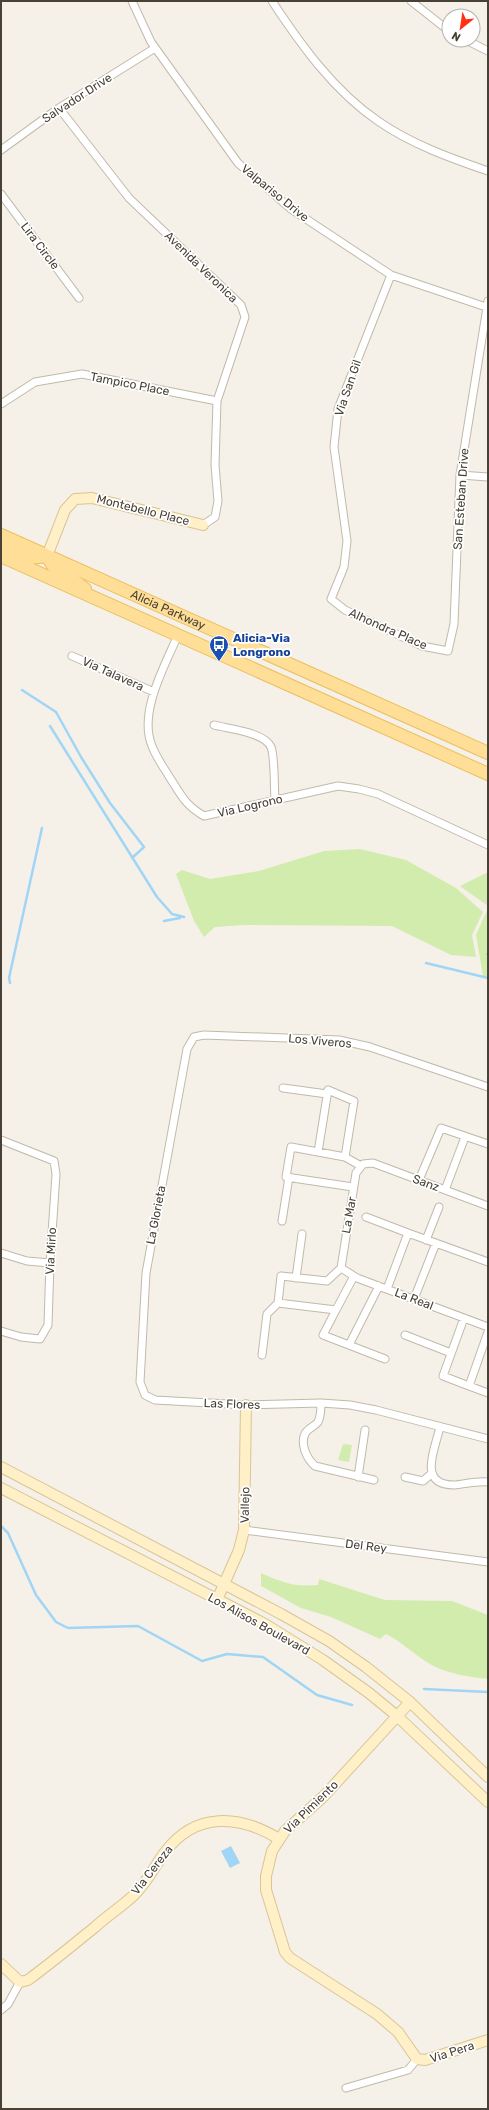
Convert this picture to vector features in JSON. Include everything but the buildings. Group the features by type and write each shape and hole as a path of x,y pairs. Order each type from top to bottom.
{"main road":[{"name":"Alicia Parkway","path":"1,535 488,753"},
{"path":"1,547 30,558 47,556 55,569 71,578 95,598"},
{"name":"Alicia Parkway","path":"1,556 488,774"}],"street":[{"name":"Valpariso Drive","path":"132,1 155,48 238,163 291,209 391,275 487,304"},
{"path":"272,1 322,69 347,95 378,121 416,142 461,162 488,171"},
{"path":"411,1 441,25"},
{"name":"Salvador Drive","path":"1,150 58,108 155,48"},
{"name":"Avenida Veronica","path":"58,108 129,198 241,305 245,317 217,401 215,465 218,501 215,517 203,525"},
{"name":"Lira Circle","path":"1,194 80,298"},
{"name":"Via San Gil","path":"331,599 344,566 346,541 334,447 338,410 391,275"},
{"name":"San Esteban Drive","path":"448,651 454,624 460,475 487,304"},
{"name":"Tampico Place","path":"1,404 35,382 82,374 217,401"},
{"path":"460,475 488,477"},
{"name":"Montebello Place","path":"47,556 65,510 75,499 92,498 203,525"},
{"name":"Alhondra Place","path":"331,599 345,610 422,646 448,651"},
{"name":"Via Logrono","path":"178,635 154,692 149,712 149,728 151,745 190,808 204,816 338,786 378,794 488,845"},
{"name":"Via Talavera","path":"72,656 154,692"},
{"path":"214,725 254,734 266,741 271,748 275,800"},
{"name":"Los Viveros","path":"194,1037 204,1034 339,1040 370,1047 488,1087"},
{"name":"La Glorieta","path":"145,1395 140,1382 146,1274 187,1049 194,1037"},
{"path":"283,1088 328,1094"},
{"path":"318,1152 328,1090 354,1101 345,1157"},
{"path":"419,1180 441,1128 488,1144"},
{"path":"445,1190 465,1136"},
{"name":"Via Mirlo","path":"1,1140 54,1161 56,1174 50,1263 48,1325 40,1339 21,1337 1,1331"},
{"path":"354,1187 286,1177 291,1147 345,1157 362,1165"},
{"name":"Sanz","path":"362,1165 373,1163 488,1206"},
{"name":"La Mar","path":"341,1268 356,1173 362,1165"},
{"path":"282,1221 289,1177"},
{"path":"426,1240 439,1207"},
{"path":"366,1217 488,1262"},
{"path":"387,1289 408,1233"},
{"path":"296,1278 302,1234"},
{"path":"414,1299 436,1243"},
{"path":"1,1253 27,1261 50,1263"},
{"path":"262,1354 267,1314 278,1302 281,1276 327,1281 341,1268"},
{"name":"La Real","path":"341,1268 354,1276 488,1327"},
{"path":"354,1276 323,1335 385,1359"},
{"path":"349,1345 379,1286"},
{"path":"278,1302 336,1310"},
{"path":"464,1318 443,1376 488,1393"},
{"path":"469,1386 488,1332"},
{"path":"405,1335 451,1352"},
{"name":"Las Flores","path":"145,1395 156,1400 246,1405 321,1403 350,1405 376,1410 488,1439"},
{"path":"321,1403 320,1416 317,1423 305,1434 304,1439 308,1460 315,1466 374,1480"},
{"name":"Vallejo","path":"217,1600 239,1550 244,1530 246,1405"},
{"path":"405,1477 423,1481 430,1474 440,1427"},
{"path":"358,1476 365,1430"},
{"name":"Los Alisos Boulevard","path":"1,1467 329,1641 366,1667 410,1702 488,1777"},
{"path":"430,1474 433,1478 445,1484 488,1482"},
{"name":"Los Alisos Boulevard","path":"1,1488 265,1624 323,1660 397,1716 488,1802"},
{"name":"Del Rey","path":"244,1530 488,1562"},
{"name":"Via Pimiento","path":"410,1702 324,1796 285,1831 279,1839 268,1863 266,1890 285,1952 297,1963 377,2014 398,2032 417,2059"},
{"name":"Via Cereza","path":"20,1982 28,1980 38,1973 132,1897 150,1876 174,1842 191,1829 212,1821 237,1821 259,1828 279,1839"},
{"path":"1,1964 20,1982 8,2004 1,2010"},
{"name":"Via Pera","path":"417,2059 425,2060 488,2040"},
{"path":"346,2088 408,2070 417,2059"}],"green space":[{"path":"360,849 406,860 456,888 483,912 472,935 476,957 451,955 392,926 244,925 215,927 204,937 194,921 176,874 182,870 210,879 259,871 324,851"},
{"path":"488,872 488,906 460,886"},
{"path":"488,908 488,977 483,976 476,935"},
{"path":"343,1444 352,1445 349,1462 338,1460"},
{"path":"261,1573 295,1585 318,1585 319,1579 385,1600 452,1601 488,1615 488,1679 451,1673 430,1664 386,1634 380,1639 331,1617 301,1608 261,1586"}],"water":[{"path":"231,1846 240,1863 230,1868 221,1851"}],"waterway":[{"path":"22,690 56,712 81,757 110,803 144,847 132,858"},
{"path":"50,726 157,897 172,914 184,917"},
{"path":"10,983 9,978 42,828"},
{"path":"164,921 180,918"},
{"path":"426,963 488,978"},
{"path":"1,1526 8,1533 36,1595 56,1622 68,1628 138,1626 202,1661 227,1654 263,1657 317,1695 352,1705"},
{"path":"424,1689 488,1692"}],"place":[{"name":"Alicia-Via Longrono","path":"219,662"}]}
